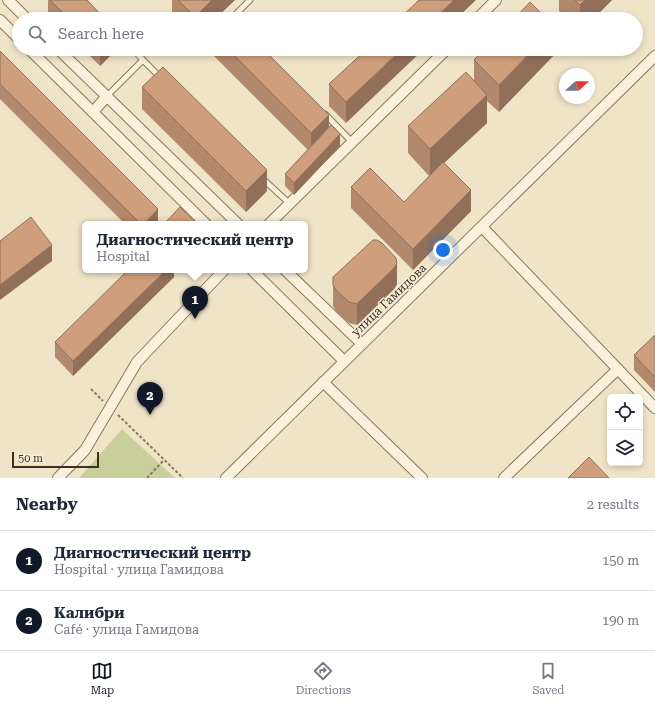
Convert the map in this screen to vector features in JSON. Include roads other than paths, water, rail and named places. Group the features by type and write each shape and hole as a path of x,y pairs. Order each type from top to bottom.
{"street":[{"path":"8,0 20,12"},
{"path":"484,12 496,0"},
{"path":"0,20 12,32"},
{"path":"36,56 203,221"},
{"path":"65,56 235,221"},
{"path":"272,221 440,56"},
{"name":"улица Гамидова","path":"226,478 655,56"},
{"path":"92,112 107,96"},
{"path":"482,227 655,408"},
{"path":"58,478 85,450 137,362 221,273"},
{"path":"255,273 344,361"},
{"path":"288,273 362,344"},
{"path":"504,478 618,370"},
{"path":"323,382 422,478"}],"lane":[{"path":"238,12 250,0"},
{"path":"139,56 165,82"},
{"path":"107,96 143,60"},
{"path":"320,109 352,142"},
{"path":"260,176 290,204"}],"place":[{"name":"Диагностический центр","path":"195,319"},
{"name":"Калибри","path":"150,415"}]}
